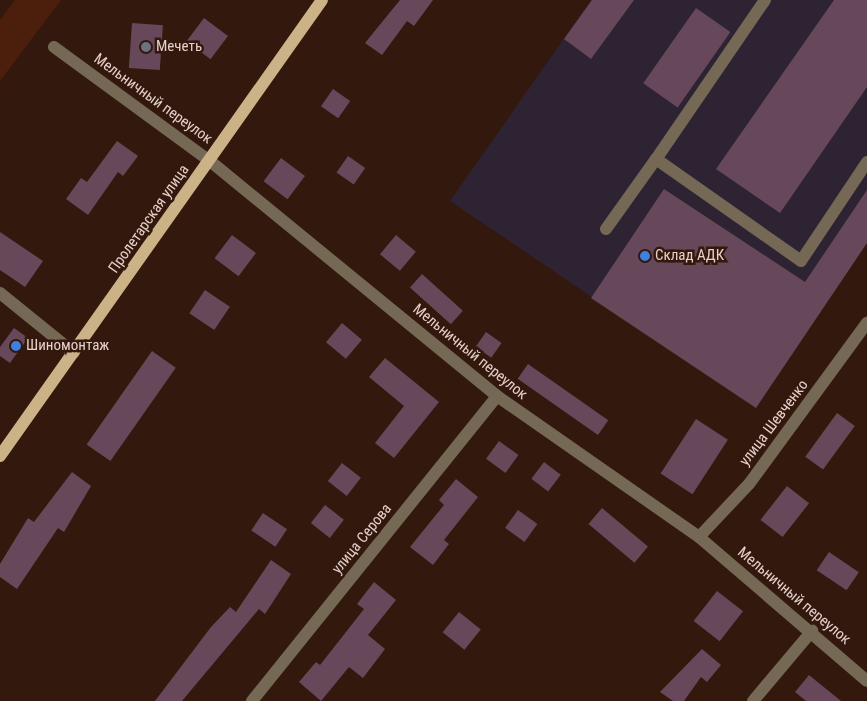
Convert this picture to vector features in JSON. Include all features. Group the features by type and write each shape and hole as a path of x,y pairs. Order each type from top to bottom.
{"main road":[{"name":"Пролетарская улица","path":"0,456 74,354 322,0"}],"street":[{"path":"606,229 765,0"},
{"name":"Мельничный переулок","path":"54,47 210,161 497,396 699,536 867,680"},
{"path":"656,159 801,261 867,162"},
{"path":"0,293 74,354"},
{"name":"улица Шевченко","path":"699,536 749,484 867,323"},
{"name":"улица Серова","path":"252,701 497,396"},
{"path":"753,701 812,631"}],"shaded area":[{"path":"15,0 61,0 0,81 0,20"},
{"path":"591,0 867,0 867,242 756,408 450,201"}],"building":[{"path":"400,0 433,0 414,26 407,21 382,55 365,43"},
{"path":"592,0 634,0 591,59 564,39"},
{"path":"834,0 867,0 867,87 780,213 716,169"},
{"path":"696,8 730,32 678,107 643,83"},
{"path":"204,18 228,36 211,59 187,41"},
{"name":"Мечеть","path":"132,23 163,25 160,70 129,68"},
{"path":"333,89 350,101 338,118 321,106"},
{"path":"117,141 138,156 123,176 118,172 88,215 66,199 81,178 87,182"},
{"path":"348,156 365,168 354,184 337,172"},
{"path":"281,158 305,176 288,199 264,181"},
{"path":"664,189 805,282 867,190 867,243 756,408 591,298"},
{"path":"0,232 43,261 25,287 0,270"},
{"path":"232,235 256,253 239,276 215,258"},
{"path":"396,235 416,252 400,271 380,254"},
{"path":"422,274 463,311 451,324 410,287"},
{"path":"205,290 230,307 214,330 189,313"},
{"path":"342,323 362,340 346,359 326,342"},
{"path":"14,328 28,338 10,363 0,356 0,347"},
{"path":"486,332 502,343 491,358 476,347"},
{"path":"152,351 176,368 110,461 87,444"},
{"path":"385,358 439,402 394,458 375,443 404,406 369,377"},
{"path":"528,364 608,420 598,435 518,379"},
{"path":"837,413 855,426 823,470 805,457"},
{"path":"696,419 728,440 692,494 661,474"},
{"path":"499,441 518,455 505,473 486,459"},
{"path":"544,462 561,475 548,491 531,479"},
{"path":"342,463 361,478 347,496 328,481"},
{"path":"72,472 91,486 64,532 58,528 17,589 0,577 0,564 28,518 34,522"},
{"path":"456,479 478,497 444,540 449,544 433,565 410,547 444,505 439,500"},
{"path":"787,486 809,503 783,537 761,520"},
{"path":"325,505 344,520 330,538 311,523"},
{"path":"602,508 648,547 634,563 589,524"},
{"path":"518,510 537,524 524,542 505,528"},
{"path":"263,513 287,529 275,547 251,530"},
{"path":"829,552 859,572 847,590 817,570"},
{"path":"271,560 291,574 265,614 259,609 182,701 155,701 211,627 230,607 236,612"},
{"path":"374,582 396,600 368,635 385,649 363,678 349,667 321,701 299,682 316,662 320,665 364,609 357,604"},
{"path":"717,591 743,611 720,641 694,621"},
{"path":"459,612 481,630 464,650 443,632"},
{"path":"702,649 721,665 707,682 701,677 684,701 673,701 660,692"},
{"path":"809,675 841,701 806,701 795,692"}],"place":[{"name":"Мечеть","path":"146,47"},
{"name":"Склад АДК","path":"645,256"},
{"name":"Шиномонтаж","path":"16,346"}]}
